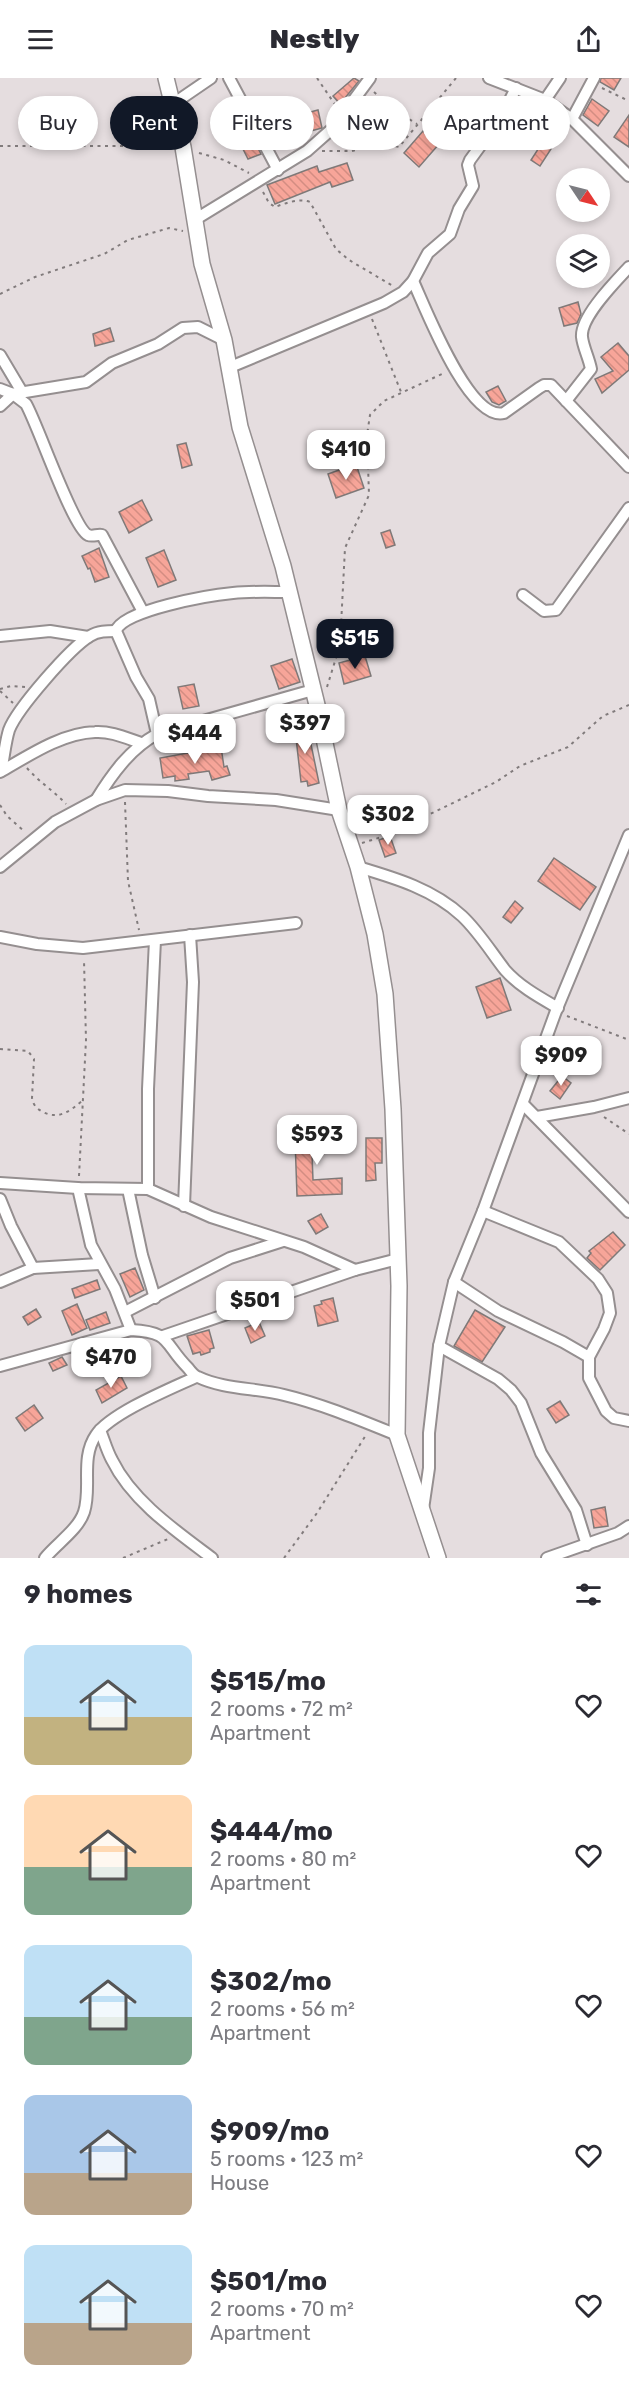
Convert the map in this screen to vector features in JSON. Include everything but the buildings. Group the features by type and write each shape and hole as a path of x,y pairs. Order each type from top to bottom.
{"street":[{"path":"166,78 170,96"},
{"path":"184,96 211,78"},
{"path":"229,78 278,170"},
{"path":"489,78 535,96"},
{"path":"548,96 560,78"},
{"path":"593,80 572,119 629,176"},
{"path":"357,96 368,81"},
{"path":"228,368 384,303 403,292 430,251 452,230 459,209 473,186 468,167 470,160 502,116 516,88"},
{"path":"196,219 307,151 326,133"},
{"path":"184,150 202,264 224,340 240,427 320,690 339,810 358,867 375,934 386,994 398,1259 397,1434 438,1558"},
{"path":"566,400 591,369 582,338 583,327 598,301 629,267"},
{"path":"412,281 454,369 484,407 492,413 504,413 544,385 551,385 629,467"},
{"path":"0,389 18,393 86,382 112,363 158,344 183,328 198,327 224,340"},
{"path":"0,355 18,393 29,409 63,493 84,531 91,536 102,536 143,612"},
{"path":"0,406 18,393"},
{"path":"523,596 544,611 549,612 560,608 629,508"},
{"path":"156,734 149,699 136,677 116,631 117,626 126,619 143,612 174,603 234,592 289,592"},
{"path":"0,636 50,631 88,637"},
{"path":"1,771 9,730 54,668 88,637 104,631 116,631"},
{"path":"96,800 107,782 141,743 156,734 320,690"},
{"path":"1,771 70,737 94,731 112,733 141,743"},
{"path":"0,867 55,822 96,800 124,790 168,791 276,800 339,810"},
{"path":"423,1512 429,1468 429,1433 440,1346 454,1282 483,1211 557,1009 629,836"},
{"path":"358,867 436,896 469,923 483,938 506,972 557,1009"},
{"path":"0,937 37,944 83,948 296,923"},
{"path":"183,1206 194,982 190,935"},
{"path":"148,1189 148,1089 155,940"},
{"path":"537,1117 629,1098"},
{"path":"523,1104 629,1212"},
{"path":"0,1183 78,1188 148,1189 183,1206 232,1225 283,1240 355,1270"},
{"path":"78,1188 85,1226 99,1264 115,1289 125,1312 130,1330"},
{"path":"128,1189 142,1255 155,1298"},
{"path":"0,1199 33,1268"},
{"path":"483,1211 559,1242 598,1279 607,1293 610,1313 589,1357 589,1378 606,1411 614,1418 629,1421"},
{"path":"125,1312 230,1258 283,1240"},
{"path":"0,1366 130,1330 147,1331 164,1336 355,1270 398,1259"},
{"path":"0,1282 33,1268 99,1264"},
{"path":"454,1282 498,1311 589,1357"},
{"path":"164,1336 182,1362 196,1377 286,1395 397,1434"},
{"path":"440,1346 498,1379 521,1403 541,1453 576,1510 587,1545"},
{"path":"45,1558 78,1524 84,1513 88,1453 94,1436 114,1419 196,1377"},
{"path":"100,1430 112,1460 133,1491 179,1534 212,1558"},
{"path":"548,1558 618,1533 629,1526"}],"path":[{"path":"317,78 329,96"},
{"path":"307,151 352,151 381,143 399,147 456,78"},
{"path":"593,80 629,100"},
{"path":"368,81 394,110 418,125"},
{"path":"0,146 110,144"},
{"path":"188,150 224,160 260,181 272,206 305,200 310,202 336,249 348,260 403,292"},
{"path":"0,294 35,277 104,254 128,240 155,231 169,228 181,230 198,240"},
{"path":"367,309 402,393"},
{"path":"320,690 340,645 345,548 369,495 368,421 379,404 454,369"},
{"path":"0,690 42,684"},
{"path":"0,690 21,711"},
{"path":"351,846 385,836 496,782 520,766 568,747 603,717 629,705"},
{"path":"20,760 35,778 57,794 74,813"},
{"path":"124,790 128,881 141,942"},
{"path":"0,805 7,816 33,840"},
{"path":"78,1188 86,1040 83,948"},
{"path":"557,1009 629,1040"},
{"path":"0,1049 32,1053 34,1059 32,1098 39,1111 58,1116 82,1101"},
{"path":"594,1107 606,1119 629,1134"},
{"path":"284,1558 340,1479 372,1425"},
{"path":"123,1558 133,1557 179,1534"}]}
